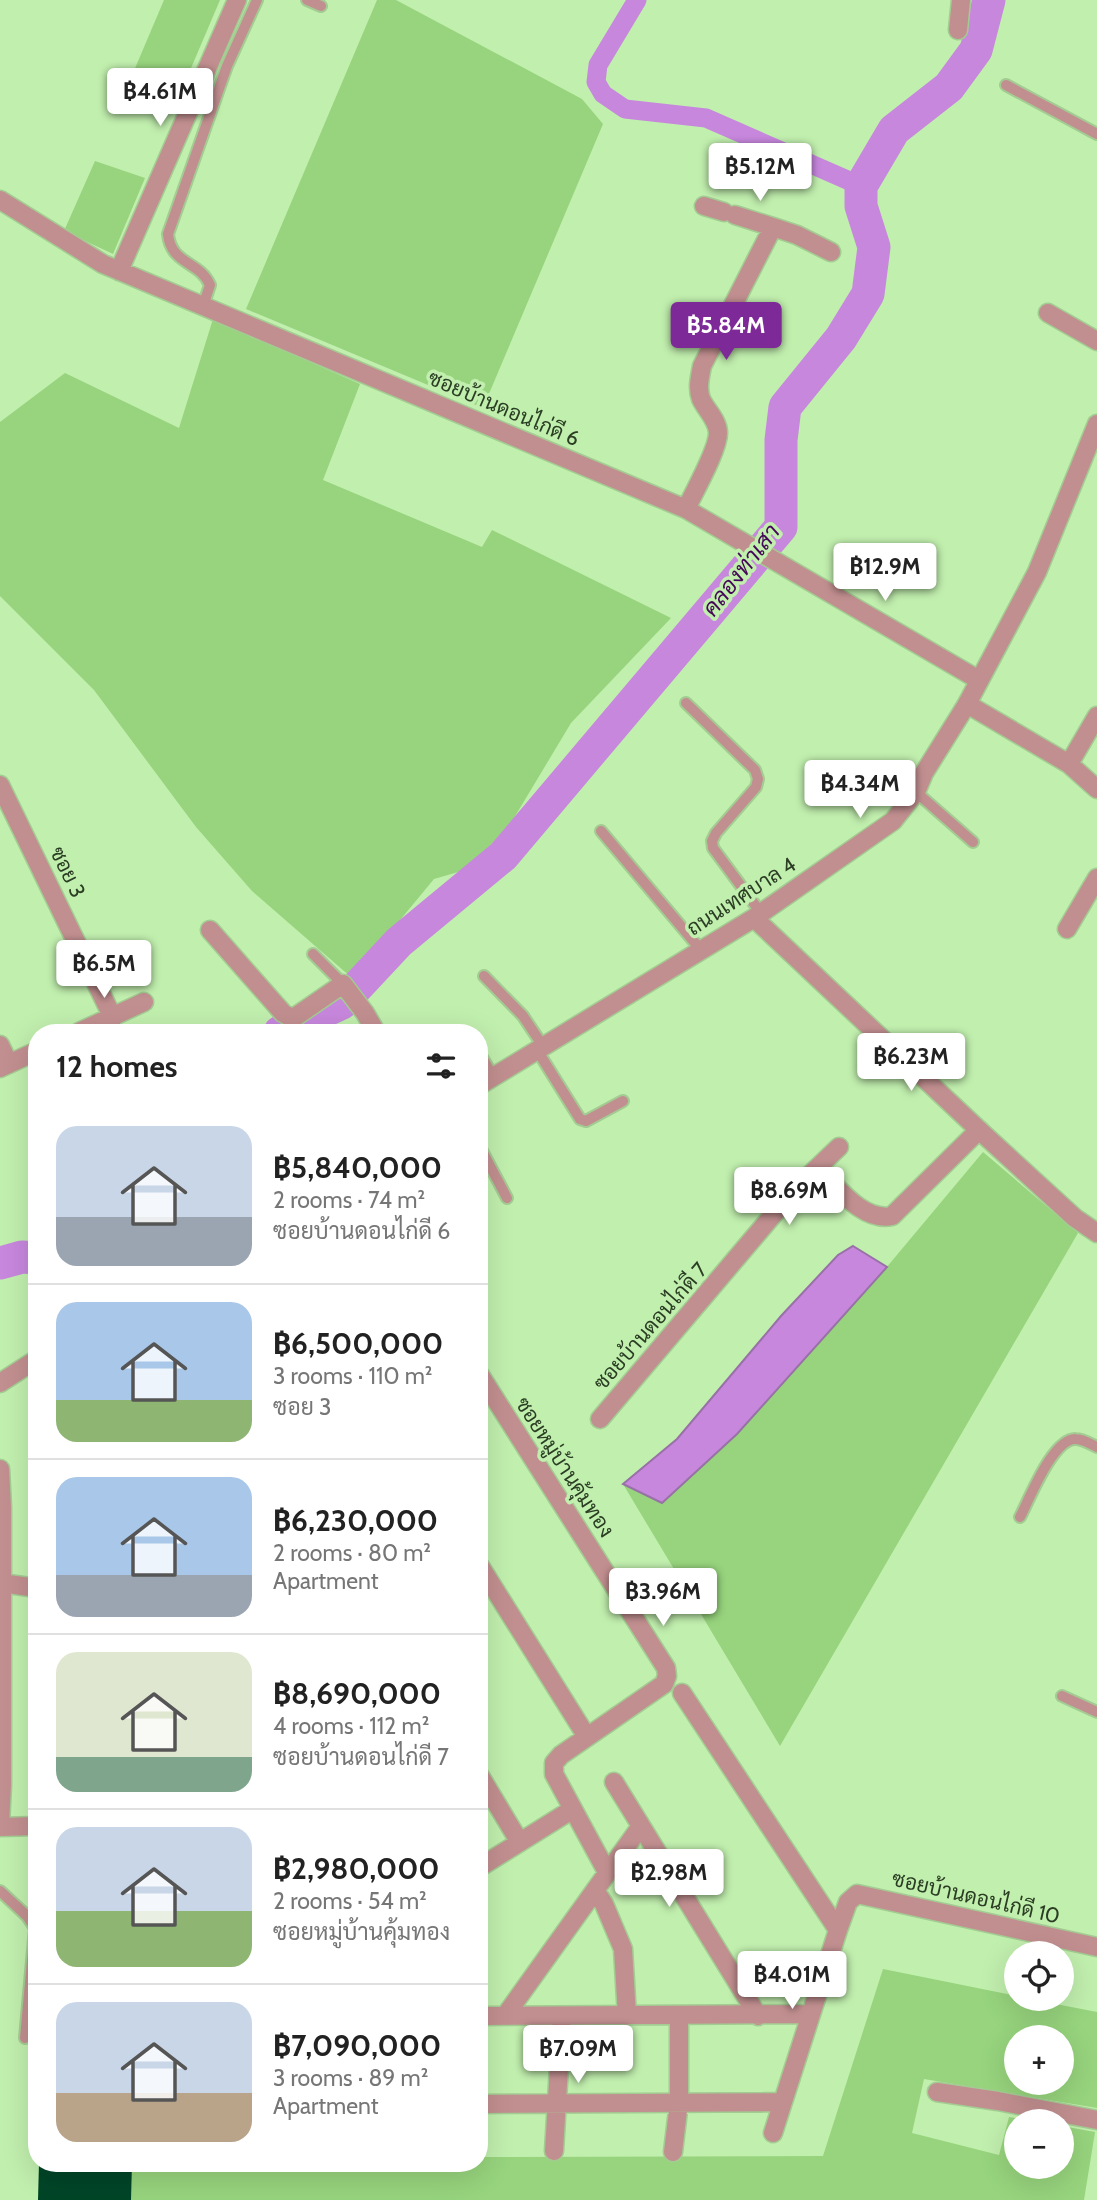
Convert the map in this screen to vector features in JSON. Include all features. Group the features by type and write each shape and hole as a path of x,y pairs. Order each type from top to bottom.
{"street":[{"path":"119,271 237,0"},
{"path":"958,30 961,0"},
{"name":"ซอยบ้านดอนไก่ดี 6","path":"0,201 103,264 686,509 979,680"},
{"path":"704,206 797,235 831,252"},
{"path":"686,509 715,446 718,432 702,400 698,385 702,366 773,227"},
{"path":"1048,313 1097,341"},
{"name":"ถนนเทศบาล 4","path":"488,1079 758,916 893,821 916,792 924,773 967,704 1037,572 1097,424"},
{"path":"967,704 1069,764 1097,789"},
{"path":"1069,764 1097,716"},
{"name":"ซอย 3","path":"0,785 113,1018"},
{"path":"1067,929 1097,878"},
{"path":"758,916 979,1130 1075,1218 1097,1233"},
{"path":"210,930 283,1013 295,1017 345,987 371,1024"},
{"path":"98,1024 144,1002"},
{"path":"0,1045 5,1066 28,1055"},
{"path":"817,1168 861,1210 882,1218 892,1216 979,1130"},
{"name":"ซอยบ้านดอนไก่ดี 7","path":"600,1419 795,1189 839,1147"},
{"path":"0,1383 28,1365"},
{"name":"ซอยหมู่บ้านคุ้มทอง","path":"488,1388 666,1668 664,1684 561,1755 554,1763 554,1774 607,1872"},
{"path":"0,1469 0,1826 28,1826"},
{"path":"488,1579 587,1737"},
{"path":"1,1583 28,1587"},
{"path":"682,1693 838,1930 773,2133"},
{"path":"614,1782 758,2016"},
{"path":"488,1789 519,1841"},
{"path":"488,1862 573,1809"},
{"path":"505,2016 641,1826"},
{"path":"595,1890 604,1904 623,1949 627,2016"},
{"name":"ซอยบ้านดอนไก่ดี 10","path":"838,1930 848,1902 857,1894 1097,1947"},
{"path":"488,2017 811,2014"},
{"path":"554,2151 562,2016"},
{"path":"673,2152 679,2102 679,2016"},
{"path":"937,2092 1097,2120"},
{"path":"488,2104 783,2102"}],"lane":[{"path":"203,306 210,285 206,277 178,257 169,246 168,234 227,66 257,0"},
{"path":"307,0 321,6"},
{"path":"1006,85 1097,134"},
{"path":"686,703 755,770 758,779 756,787 712,841 713,848 758,916"},
{"path":"916,792 973,842"},
{"path":"601,831 701,950"},
{"path":"313,954 345,987"},
{"path":"484,976 523,1016 580,1119 586,1121 623,1101"},
{"path":"488,1162 507,1198"},
{"path":"1020,1517 1054,1452 1063,1442 1076,1438 1097,1447"},
{"path":"1062,1696 1097,1712"},
{"path":"0,1891 28,1918"},
{"path":"25,2038 28,2005"}],"green space":[{"path":"164,0 220,0 180,94 133,73"},
{"path":"377,0 396,0 582,99 603,124 483,408 246,309"},
{"path":"95,161 145,178 113,254 64,231"},
{"path":"213,319 360,384 323,480 482,547 492,530 671,618 571,723 508,828 465,870 434,879 352,978 252,891 196,827 94,690 0,596 0,422 65,373 179,428"},
{"path":"983,1152 1078,1233 780,1746 623,1484 662,1503 737,1434 881,1274"},
{"path":"883,1969 1004,1993 1004,2011 1074,2011 1074,2008 1097,2012 1097,2108 1019,2095 1074,2095 1074,2025 1004,2025 1004,2092 924,2079 912,2133 999,2155 1004,2136 1004,2179 1074,2179 1074,2128 1095,2132 1084,2200 127,2200 128,2172 488,2172 488,2157 823,2156"}],"shaded area":[{"path":"853,1246 887,1267 737,1434 662,1503 623,1484 677,1439 781,1316 838,1255"}],"building":[{"path":"39,2172 132,2172 131,2200 38,2200"}],"waterway":[{"path":"637,0 598,65 596,82 603,94 625,109 706,118 861,186"},
{"name":"คลองท่าเสา","path":"297,1024 342,1003 399,942 503,856 781,527 781,440 785,407 841,338 868,294 874,247 861,206 861,186 894,130 949,87 976,50 989,0"},
{"name":"คลองท่าเสา","path":"0,1263 28,1257"}]}
